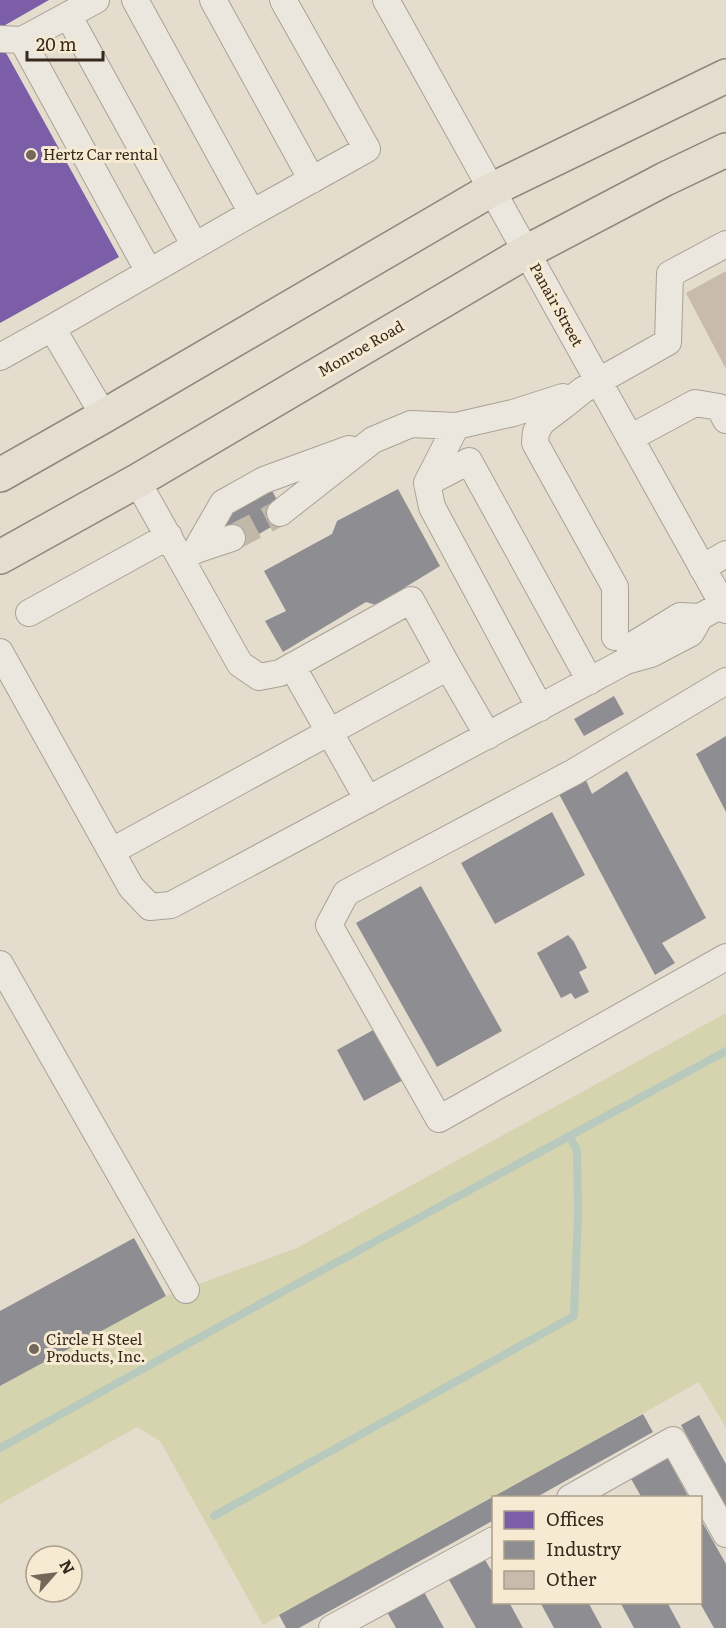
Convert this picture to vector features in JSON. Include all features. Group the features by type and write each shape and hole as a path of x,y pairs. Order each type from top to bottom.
{"main road":[{"path":"0,475 491,190 726,76"},
{"name":"Monroe Road","path":"0,557 137,481 526,252 665,179 723,159"}],"street":[{"path":"96,0 11,40 149,272"},
{"path":"135,0 252,213"},
{"path":"213,0 312,180"},
{"path":"0,357 367,149 283,0"},
{"name":"Panair Street","path":"392,3 526,252 591,386 630,438 724,607"},
{"path":"68,15 195,246"},
{"path":"618,654 615,587 535,443 536,432 542,422 591,386 668,342 670,274 726,244"},
{"path":"52,328 104,416"},
{"path":"189,554 223,503 264,480 411,424 456,426 513,413 591,386"},
{"path":"630,438 694,403 719,407 726,420"},
{"path":"456,426 427,483 432,507 540,708"},
{"path":"280,513 373,440"},
{"path":"427,483 469,461 590,681"},
{"path":"137,481 169,536 189,554 240,664 259,676 280,673 411,600 488,736"},
{"path":"29,613 169,536"},
{"path":"189,554 232,538"},
{"path":"702,568 726,554"},
{"path":"0,651 131,887 150,907 171,904 590,681 618,654 651,654 691,633 700,617 724,607"},
{"path":"292,666 368,800"},
{"path":"112,851 448,667"},
{"path":"726,681 574,772 346,893 329,925 439,1119 726,957"},
{"path":"0,964 186,1290"},
{"path":"572,1496 673,1440 726,1534"},
{"path":"332,1628 492,1541"}],"shaded area":[{"path":"726,1013 726,1428 699,1382 263,1625 160,1441 137,1427 0,1504 0,1386 166,1296 297,1248"}],"building: Offices":[{"path":"0,0 49,0 0,28"},
{"name":"Hertz Car rental","path":"5,51 119,257 0,323 0,53"}],"building: Industry":[{"path":"270,487 287,518 236,547 219,516"},
{"path":"398,489 440,566 376,605 366,602 283,652 265,621 286,611 264,571 332,534 337,521"},
{"path":"614,696 624,714 584,736 574,719"},
{"path":"726,736 726,812 696,754"},
{"path":"627,771 706,918 662,943 675,963 655,975 559,794 585,778 592,794"},
{"path":"552,812 585,875 495,924 461,863"},
{"path":"421,886 502,1031 437,1067 356,923"},
{"path":"568,935 587,968 579,972 589,992 575,999 571,993 561,998 537,953"},
{"path":"375,1029 403,1080 364,1101 337,1050"},
{"name":"Circle H Steel Products, Inc.","path":"134,1238 166,1296 0,1386 0,1311"},
{"path":"643,1414 653,1432 539,1496 495,1496"},
{"path":"699,1415 726,1464 726,1506 681,1425"},
{"path":"667,1457 688,1496 641,1496 630,1477"},
{"path":"492,1497 492,1521 299,1628 286,1628 279,1615"},
{"path":"702,1522 726,1564 726,1628 714,1628 701,1604"},
{"path":"484,1558 492,1572 492,1604 510,1604 523,1628 476,1628 448,1578"},
{"path":"424,1592 444,1628 396,1628 387,1612"},
{"path":"541,1604 589,1604 602,1628 554,1628"},
{"path":"621,1604 668,1604 681,1628 634,1628"}],"building: Other":[{"path":"726,271 726,369 686,293"}],"waterway":[{"path":"0,1448 726,1051"},
{"path":"214,1516 574,1316 578,1214 577,1150 569,1136"}],"tunnel":[{"path":"232,538 280,513"}],"place":[{"name":"Hertz Car rental","path":"31,155"},
{"name":"Circle H Steel Products, Inc.","path":"34,1349"}]}
